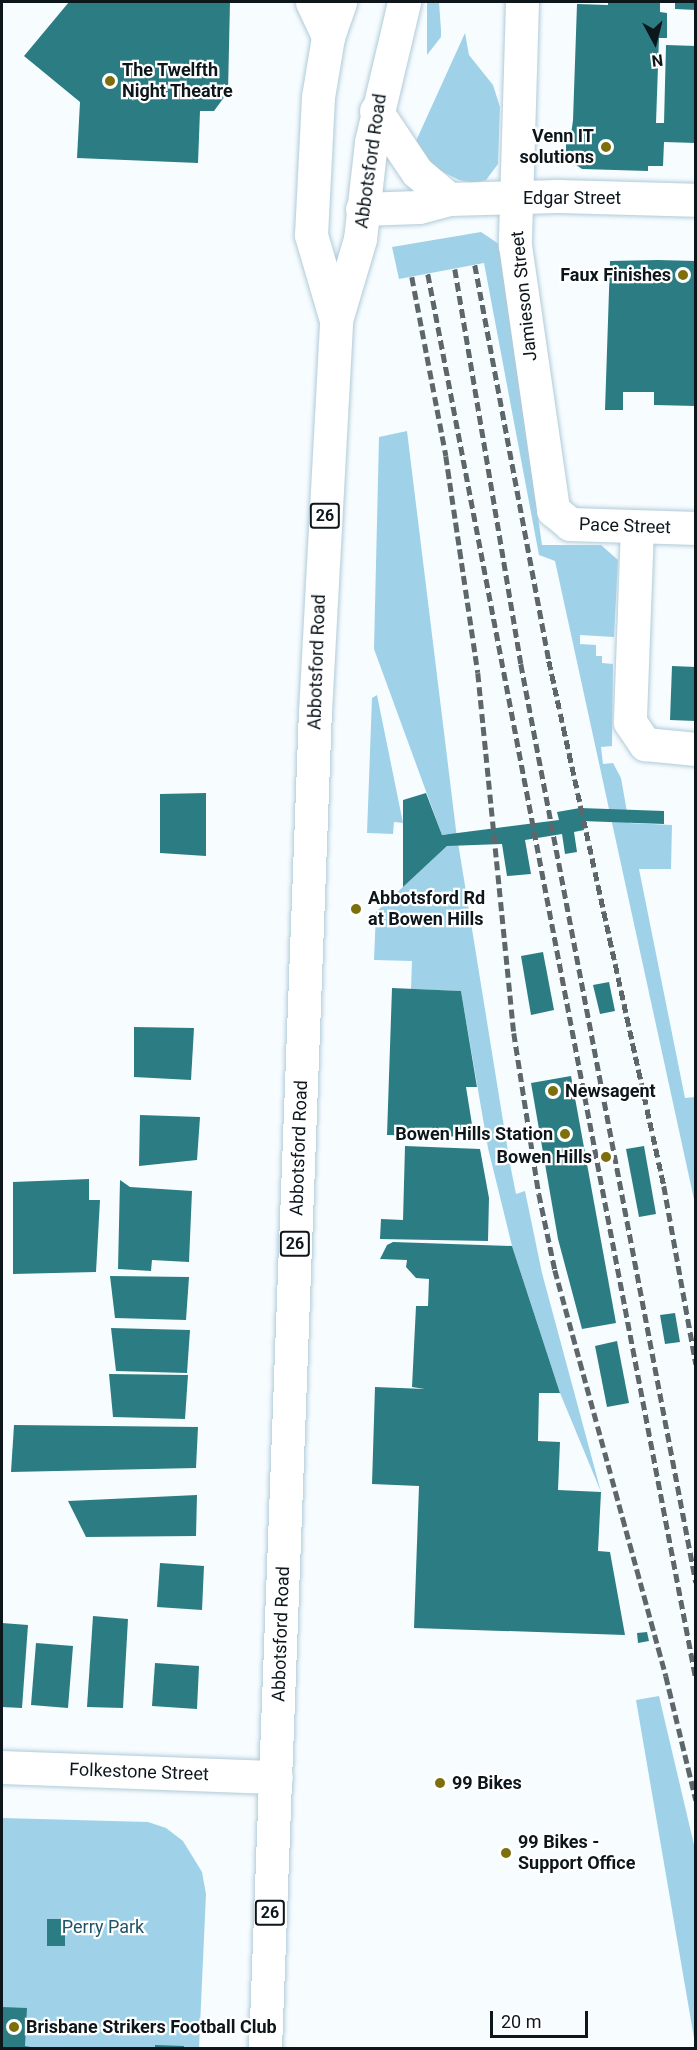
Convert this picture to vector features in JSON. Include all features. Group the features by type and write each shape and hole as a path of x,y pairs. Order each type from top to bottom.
{"main road":[{"path":"312,2 328,38"},
{"name":"Abbotsford Road","path":"336,320 311,235 315,124 328,38 339,2"},
{"name":"Abbotsford Road","path":"265,2049 318,653 336,320 360,239 376,111 404,2"},
{"name":"Jamieson Street","path":"522,2 516,198 517,256 551,503 557,516"},
{"path":"376,111 417,172 449,199"},
{"name":"Edgar Street","path":"362,209 419,207 449,199 696,200"},
{"name":"Pace Street","path":"557,516 570,524 696,528"},
{"path":"637,527 630,722 637,738 653,747 696,749"},
{"name":"Folkestone Street","path":"2,1767 276,1777"}],"green space":[{"path":"427,2 439,2 441,37 427,55"},
{"path":"465,33 469,55 493,85 500,107 498,164 486,180 474,183 459,180 431,166 416,141"},
{"path":"481,232 499,244 542,545 601,545 618,560 614,637 580,635 580,644 596,645 596,656 602,656 602,663 613,664 612,746 601,747 603,764 613,763 621,778 629,823 672,825 671,869 639,869 685,1098 695,1097 695,1204 555,561 539,555 484,263 399,279 392,247"},
{"path":"407,431 456,830 510,1164 516,1194 525,1191 542,1273 601,1492 560,1393 512,1246 488,1148 461,991 411,989 412,961 374,960 376,912 447,846 447,834 442,835 374,649 379,437"},
{"path":"377,695 403,823 394,822 393,834 367,833 372,698"},
{"path":"659,1696 695,1849 695,2044 636,1700"},
{"name":"Perry Park","path":"2,1818 148,1822 166,1828 183,1841 202,1872 206,1894 199,2048 2,2048"}],"building":[{"name":"The Twelfth Night Theatre","path":"69,2 230,2 228,92 214,111 200,111 198,163 77,158 80,102 24,56"},
{"path":"608,2 660,2 660,12 667,13 667,38 659,38 656,123 664,123 666,45 696,46 696,143 664,142 663,166 648,166 648,171 582,169 566,158 566,135 571,135 573,120 577,4 608,5"},
{"path":"675,2 696,2 696,10 675,9"},
{"path":"610,261 696,261 696,406 654,405 654,392 623,392 623,410 605,410"},
{"path":"672,666 696,667 696,721 670,720"},
{"path":"206,793 206,856 160,853 160,794"},
{"path":"426,793 442,835 559,820 557,812 580,808 664,811 664,824 582,821 584,830 574,832 577,852 565,854 562,834 525,840 531,874 507,876 502,844 447,846 403,887 403,800"},
{"path":"543,952 554,1010 531,1015 521,956"},
{"path":"609,982 615,1011 600,1014 593,985"},
{"path":"392,988 461,991 477,1087 466,1087 474,1137 387,1135"},
{"path":"134,1027 194,1028 191,1080 134,1077"},
{"path":"571,1076 616,1323 582,1329 558,1239 531,1083"},
{"path":"140,1115 200,1117 197,1160 139,1166"},
{"path":"405,1146 480,1149 489,1198 488,1241 380,1239 381,1219 403,1220"},
{"path":"644,1146 656,1214 639,1217 626,1149"},
{"path":"89,1179 89,1200 100,1200 96,1272 13,1274 13,1182"},
{"path":"120,1180 130,1187 192,1191 189,1262 152,1260 151,1271 118,1269"},
{"path":"393,1242 512,1246 560,1393 539,1393 538,1441 560,1442 558,1490 601,1492 598,1551 610,1552 625,1635 414,1628 419,1486 372,1484 375,1387 425,1389 412,1387 416,1306 428,1306 429,1279 416,1278 406,1267 407,1260 380,1259 387,1245"},
{"path":"110,1276 189,1277 186,1320 115,1318"},
{"path":"675,1313 680,1342 665,1344 660,1315"},
{"path":"111,1328 190,1330 187,1373 116,1371"},
{"path":"617,1341 629,1403 607,1407 595,1346"},
{"path":"109,1374 188,1375 185,1419 113,1417"},
{"path":"14,1425 198,1427 196,1468 11,1472"},
{"path":"197,1495 196,1536 86,1537 68,1501"},
{"path":"160,1563 204,1566 202,1610 157,1607"},
{"path":"93,1616 128,1619 123,1708 87,1707"},
{"path":"2,1623 28,1625 22,1708 2,1707"},
{"path":"647,1632 649,1641 638,1643 637,1633"},
{"path":"36,1643 73,1646 68,1708 31,1705"},
{"path":"155,1663 199,1666 197,1709 152,1706"},
{"path":"47,1919 65,1919 65,1946 47,1946"},
{"name":"Brisbane Strikers Football Club","path":"2,2007 27,2008 25,2046 36,2048 2,2048"},
{"path":"155,2045 184,2046 184,2048 155,2048"}],"railway":[{"path":"475,265 549,661 664,1186 696,1364"},
{"path":"455,269 521,664 696,1582"},
{"path":"428,274 696,1679"},
{"path":"412,277 446,456 478,673 514,1033 539,1194 555,1270 666,1676 696,1800"}],"place":[{"name":"The Twelfth Night Theatre","path":"110,81"},
{"name":"Venn IT solutions","path":"606,147"},
{"name":"Faux Finishes","path":"683,275"},
{"name":"Abbotsford Rd at Bowen Hills","path":"356,909"},
{"name":"Newsagent","path":"553,1091"},
{"name":"Bowen Hills Station","path":"565,1134"},
{"name":"Bowen Hills","path":"606,1157"},
{"name":"99 Bikes","path":"440,1783"},
{"name":"99 Bikes - Support Office","path":"506,1853"},
{"name":"Brisbane Strikers Football Club","path":"14,2027"}]}
